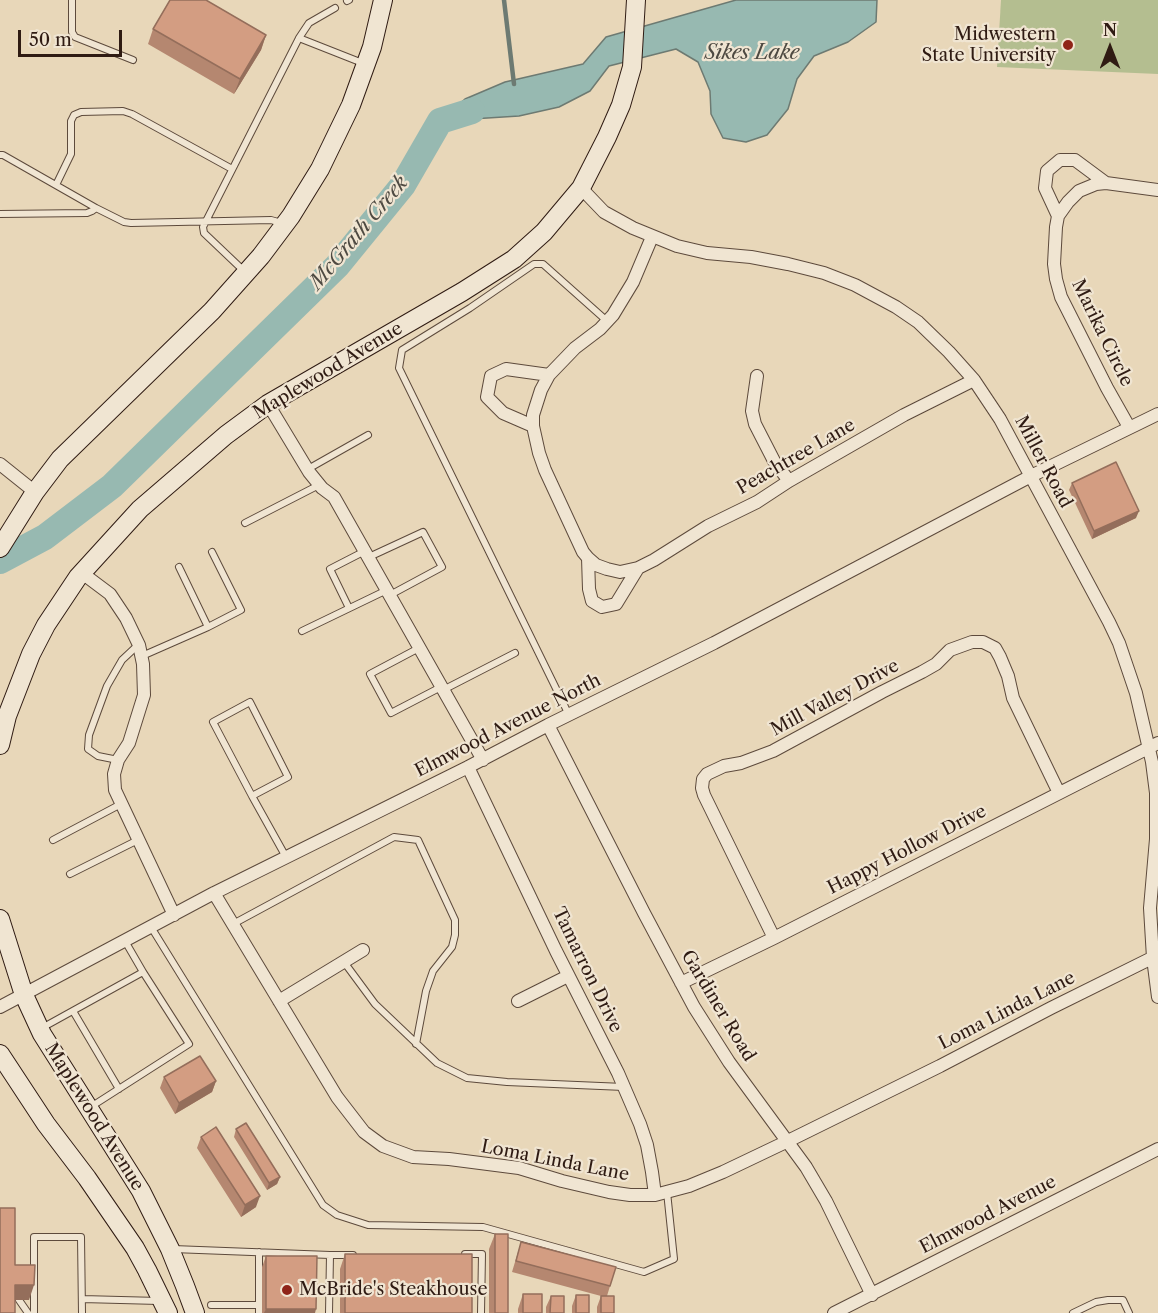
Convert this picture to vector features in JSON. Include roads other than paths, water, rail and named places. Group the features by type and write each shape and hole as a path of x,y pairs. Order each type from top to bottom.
{"street":[{"path":"1,546 35,492 60,459 212,311 261,256 291,216 320,169 351,105 372,46 383,0"},
{"name":"Maplewood Avenue","path":"0,745 7,716 31,654 46,625 82,573 140,508 226,435 268,404 462,292 514,259 544,232 581,189 621,105 632,67 636,0"},
{"name":"Marika Circle","path":"1058,216 1046,188 1047,171 1060,160 1075,160 1106,183"},
{"name":"Marika Circle","path":"1129,427 1061,297 1054,264 1056,227 1058,216 1068,202 1079,191 1096,184 1106,183 1158,189"},
{"name":"Miller Road","path":"581,189 604,212 652,237 677,246 707,253 751,257 788,264 824,273 855,285 918,322 950,352 974,380 1000,419 1109,622 1119,643 1154,746 1152,762 1156,793 1156,839 1150,908 1158,997"},
{"name":"Peachtree Lane","path":"652,237 633,282 613,315 574,348 549,375 541,390 533,415 539,453 546,470 583,552 596,565 620,572 638,568 708,526 757,502 904,415 974,380"},
{"path":"533,426 503,413 487,397 491,376 506,369 549,375"},
{"path":"757,376 752,411 755,424 774,461 789,481"},
{"path":"268,404 319,485 334,497 483,760"},
{"name":"Elmwood Avenue North","path":"0,1007 214,893 714,643 1031,476 1158,414"},
{"path":"0,464 35,492"},
{"name":"Peachtree Lane","path":"588,558 589,589 592,601 602,607 616,604 638,568"},
{"path":"82,573 110,594 126,618 140,651 143,664 144,695 129,743 118,760 114,774 115,790 174,915"},
{"name":"Mill Valley Drive","path":"774,938 704,795 703,779 707,774 724,766 741,763 773,751 922,672 936,664 950,650 972,642 983,642 995,648 1008,676 1012,698 1059,793"},
{"name":"Gardiner Road","path":"548,725 694,1007 729,1062 806,1167 872,1295"},
{"name":"Happy Hollow Drive","path":"681,983 1154,746"},
{"name":"Tamarron Drive","path":"468,767 624,1087 640,1124 652,1172 661,1193"},
{"name":"Loma Linda Lane","path":"214,893 337,1097 364,1132 383,1146 413,1157 519,1168 562,1181 630,1195 661,1193 689,1186 723,1172 1155,957"},
{"name":"Maplewood Avenue","path":"0,919 24,995 40,1029 141,1191 170,1249 195,1313"},
{"path":"279,1001 363,950"},
{"path":"518,1001 568,976"},
{"name":"Maplewood Avenue","path":"0,1054 46,1124 87,1178 135,1248 165,1307"},
{"name":"Elmwood Avenue","path":"834,1313 1158,1149"}],"lane":[{"path":"72,0 72,32 75,37 133,60"},
{"path":"246,273 204,233 202,227 299,38 309,23 335,8"},
{"path":"299,38 366,64"},
{"path":"56,185 71,154 71,121 74,115 81,112 123,111 132,114 232,169"},
{"path":"0,155 124,222 271,220 284,224"},
{"path":"0,214 87,213 96,208"},
{"path":"569,715 399,368 402,350 470,308 534,264 543,264 607,321"},
{"path":"308,469 368,435"},
{"path":"245,523 319,485"},
{"path":"302,631 442,567 423,532 330,569 349,608"},
{"path":"118,760 98,756 88,749 89,735 107,686 122,660 140,651 208,627 241,610 212,552"},
{"path":"179,567 208,627"},
{"path":"420,648 370,674 391,713 515,653"},
{"path":"252,796 288,777 250,702 213,722 252,796 286,858"},
{"path":"53,840 121,804"},
{"path":"233,924 394,837 418,840 455,920 455,934 452,947 433,971 426,991 416,1044"},
{"path":"70,874 138,840"},
{"path":"151,927 323,1205 337,1215 368,1225 483,1227 644,1272 674,1259 661,1193"},
{"path":"89,1108 189,1044 124,941"},
{"path":"344,962 375,1004 416,1044 437,1063 467,1078 624,1087"},
{"path":"40,1029 143,972"},
{"path":"73,1011 119,1089"},
{"path":"34,1313 34,1237 81,1237 82,1313"},
{"path":"170,1249 365,1255"},
{"path":"259,1252 259,1313"},
{"path":"459,1254 482,1254 481,1313"},
{"path":"329,1313 330,1255"},
{"path":"27,1273 35,1265"},
{"path":"82,1299 165,1307"},
{"path":"19,1300 28,1313"},
{"path":"1076,1312 1096,1302 1123,1300 1129,1313"},
{"path":"211,1305 259,1305"}],"water":[{"name":"Sikes Lake","path":"736,0 877,0 876,22 848,42 814,56 797,79 788,109 767,135 746,142 723,138 711,114 710,91 698,62 676,49 609,66 590,91 559,107 519,116 440,121 465,99 505,82 583,64 606,37"}],"waterway":[{"path":"504,0 514,84"},
{"name":"McGrath Creek","path":"0,561 45,537 112,486 337,266 403,185 440,121 472,111"}],"place":[{"name":"Midwestern State University","path":"1068,45"},
{"name":"McBride's Steakhouse","path":"287,1290"}]}
